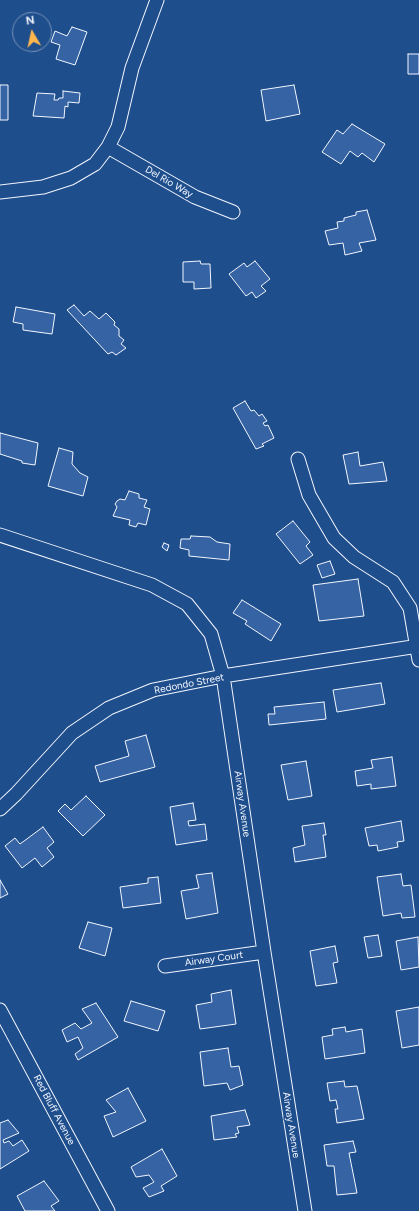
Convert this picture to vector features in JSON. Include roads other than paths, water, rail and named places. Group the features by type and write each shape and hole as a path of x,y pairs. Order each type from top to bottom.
{"street":[{"path":"0,192 43,187 71,178 95,164 108,147 118,127 132,68 157,0"},
{"name":"Del Rio Way","path":"108,147 195,197 233,212"},
{"path":"298,459 309,495 334,538 354,557 393,582 410,608 418,647 419,660"},
{"name":"Airway Avenue","path":"0,535 152,585 187,604 211,634 223,676 264,952 305,1211"},
{"name":"Redondo Street","path":"0,809 16,794 72,733 109,708 153,690 223,676 418,647"},
{"name":"Airway Court","path":"165,966 264,952"},
{"name":"Red Bluff Avenue","path":"0,1010 108,1211"}]}
